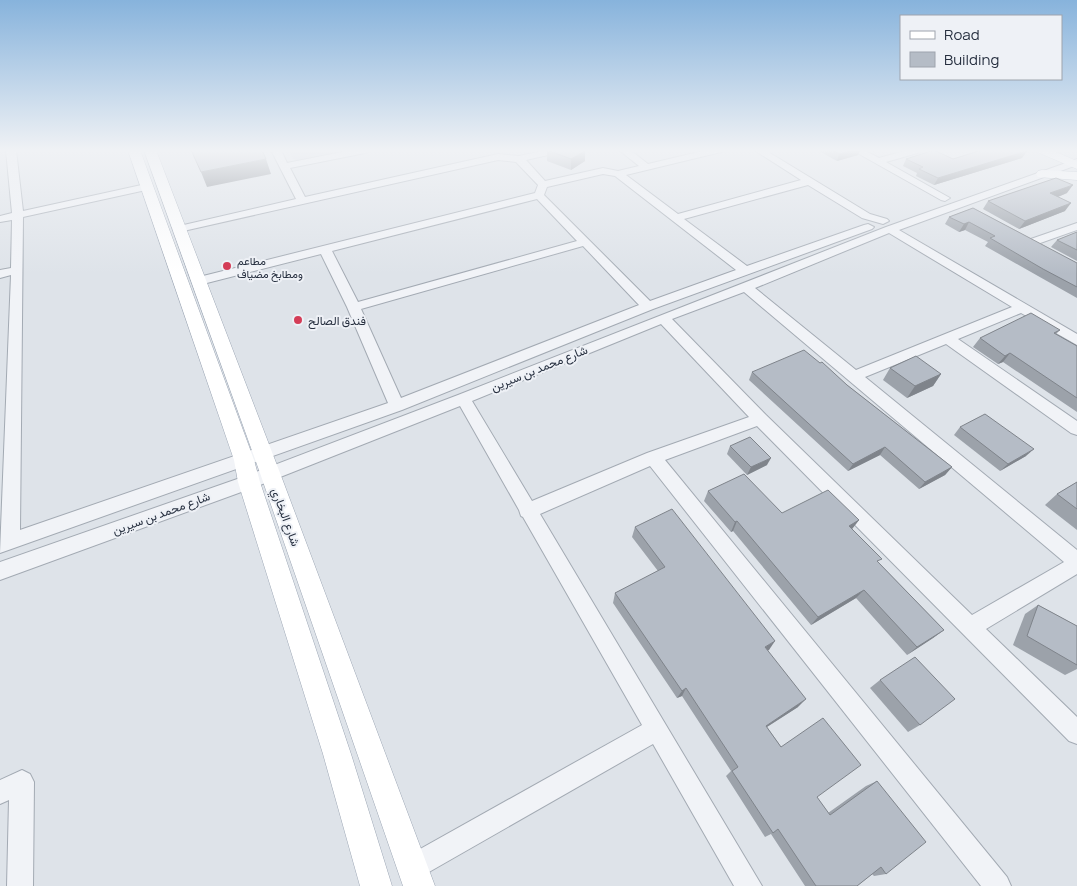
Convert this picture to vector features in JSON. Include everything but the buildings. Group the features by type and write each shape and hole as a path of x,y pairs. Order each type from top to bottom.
{"main road":[{"name":"شارع البخاري","path":"148,191 259,462 416,877"},
{"name":"شارع البخاري","path":"165,191 199,282 259,462 249,482 337,754 376,886"}],"street":[{"path":"6,543 7,410 16,339 18,215 12,191"},
{"path":"0,219 126,191"},
{"path":"297,191 302,201"},
{"path":"179,229 341,191"},
{"path":"199,282 536,191"},
{"path":"542,191 585,242 648,306"},
{"path":"641,191 745,271"},
{"path":"676,218 773,191"},
{"path":"827,191 1077,340"},
{"path":"934,191 946,198"},
{"name":"شارع محمد بن سيرين","path":"6,543 463,399 663,318 746,287 946,198 968,191"},
{"name":"شارع محمد بن سيرين","path":"259,462 648,306 745,271 886,225 960,204 989,191"},
{"path":"960,204 977,213"},
{"path":"1045,252 1025,241 1077,226"},
{"path":"354,307 585,242"},
{"path":"325,249 354,307 397,406"},
{"path":"0,274 17,270"},
{"path":"746,287 1077,562 970,627"},
{"path":"854,376 1023,307"},
{"path":"663,318 760,419 1077,733"},
{"path":"946,337 1077,429"},
{"path":"0,343 16,339"},
{"path":"463,399 749,886"},
{"path":"528,511 653,458 760,419"},
{"path":"653,458 998,886"},
{"name":"شارع محمد بن سيرين","path":"0,571 249,482"},
{"path":"416,877 656,730"},
{"path":"0,792 22,782 20,886"}],"place":[{"name":"مطاعم ومطابخ مضياف","path":"227,266"},
{"name":"فندق الصالح","path":"298,320"}]}
